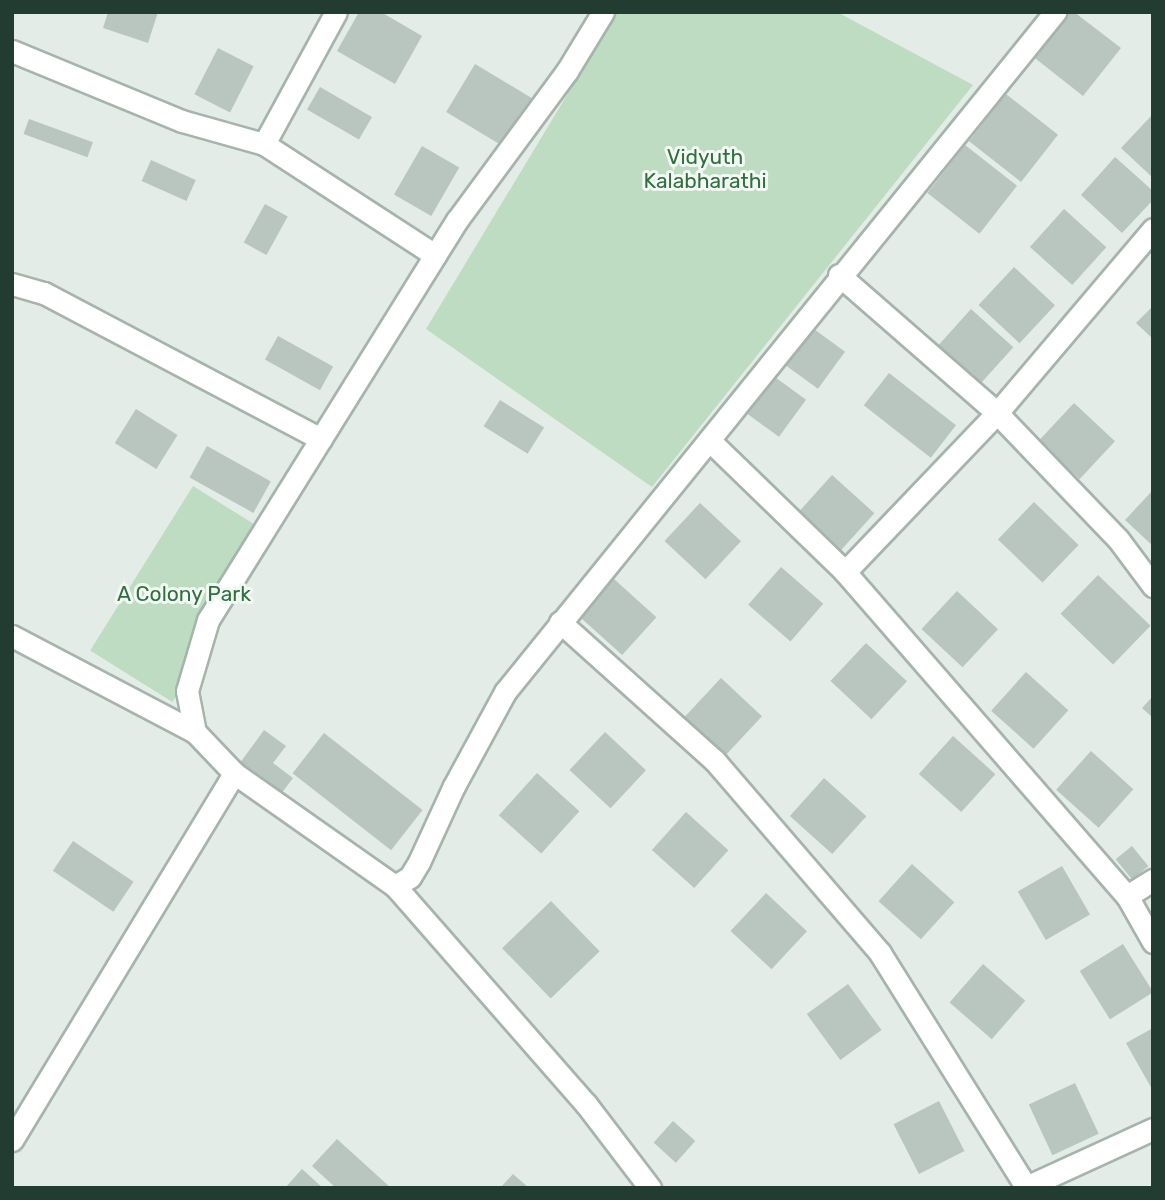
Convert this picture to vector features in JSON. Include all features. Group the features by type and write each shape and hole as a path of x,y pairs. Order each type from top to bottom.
{"street":[{"path":"264,144 336,12"},
{"path":"195,732 187,691 208,620 435,255 567,71 603,12"},
{"path":"395,886 410,877 419,862 454,786 505,692 839,275 1055,12"},
{"path":"12,51 182,121 264,144 435,255"},
{"path":"845,572 997,413 1153,229"},
{"path":"839,275 997,413 1118,539 1153,586"},
{"path":"12,284 44,293 321,439"},
{"path":"709,440 845,572 1127,896 1153,942"},
{"path":"560,622 715,761 880,953 1025,1187 1153,1129"},
{"path":"12,636 195,732 234,773 395,886 586,1104 650,1188"},
{"path":"12,1140 234,773"},
{"path":"1127,896 1153,880"}],"green space":[{"name":"Vidyuth Kalabharathi","path":"617,12 837,12 973,85 652,487 426,329"},
{"name":"A Colony Park","path":"193,486 275,537 172,702 90,651"}],"building":[{"path":"108,12 158,12 148,43 103,28"},
{"path":"359,12 381,12 422,36 395,84 337,51"},
{"path":"1064,12 1074,12 1121,48 1083,96 1031,55"},
{"path":"218,48 254,66 230,112 194,94"},
{"path":"475,64 532,98 503,146 446,112"},
{"path":"320,87 372,117 359,140 307,110"},
{"path":"1006,94 1058,135 1021,182 969,141"},
{"path":"1153,114 1153,178 1121,148"},
{"path":"29,119 93,142 87,157 24,134"},
{"path":"965,145 1017,186 979,234 927,193"},
{"path":"422,146 459,168 431,216 394,194"},
{"path":"1115,157 1153,191 1153,200 1122,233 1081,195"},
{"path":"151,160 196,180 186,201 142,181"},
{"path":"265,204 288,217 266,255 244,242"},
{"path":"1064,209 1106,247 1072,285 1030,247"},
{"path":"1014,267 1055,305 1019,343 979,305"},
{"path":"1153,306 1153,339 1136,323"},
{"path":"971,309 1013,347 979,385 937,347"},
{"path":"807,324 845,352 818,389 780,361"},
{"path":"278,336 333,367 320,390 265,360"},
{"path":"768,372 806,400 779,437 741,409"},
{"path":"889,373 956,425 931,458 864,405"},
{"path":"500,400 544,428 528,454 484,426"},
{"path":"1074,403 1115,441 1079,479 1039,441"},
{"path":"136,409 178,435 156,469 115,443"},
{"path":"207,446 271,481 253,513 190,477"},
{"path":"832,475 874,513 840,551 798,513"},
{"path":"1153,490 1153,546 1125,520"},
{"path":"1034,502 1079,545 1042,582 998,539"},
{"path":"700,503 741,541 705,579 665,541"},
{"path":"781,567 823,604 790,641 748,605"},
{"path":"1098,575 1151,626 1113,665 1060,614"},
{"path":"614,579 656,617 622,655 580,617"},
{"path":"957,591 998,629 962,667 922,629"},
{"path":"866,643 907,681 871,719 831,681"},
{"path":"1026,672 1068,710 1034,749 991,711"},
{"path":"721,678 762,716 718,763 677,725"},
{"path":"1153,696 1153,718 1142,708"},
{"path":"264,730 286,746 273,763 293,778 275,802 234,771"},
{"path":"605,732 646,770 610,808 570,770"},
{"path":"324,733 423,810 391,850 293,773"},
{"path":"953,736 995,774 961,812 919,774"},
{"path":"1091,751 1133,789 1099,828 1056,790"},
{"path":"537,773 579,811 541,853 499,815"},
{"path":"824,778 866,816 832,854 790,816"},
{"path":"686,812 728,850 694,888 652,850"},
{"path":"73,841 134,882 113,912 53,871"},
{"path":"1132,846 1148,866 1132,879 1116,859"},
{"path":"912,864 954,902 921,939 879,901"},
{"path":"1062,866 1090,914 1046,940 1018,892"},
{"path":"766,893 807,931 771,969 731,931"},
{"path":"551,901 600,951 551,999 502,948"},
{"path":"1123,944 1153,992 1110,1019 1080,971"},
{"path":"983,964 1025,1001 992,1039 950,1002"},
{"path":"848,984 882,1030 840,1060 807,1014"},
{"path":"1153,1028 1153,1091 1126,1043"},
{"path":"1075,1083 1099,1134 1052,1155 1029,1105"},
{"path":"939,1101 964,1151 919,1174 894,1124"},
{"path":"673,1121 695,1141 676,1163 654,1143"},
{"path":"337,1139 391,1188 336,1188 312,1166"},
{"path":"302,1169 323,1188 285,1188"},
{"path":"513,1174 529,1188 500,1188"}]}
